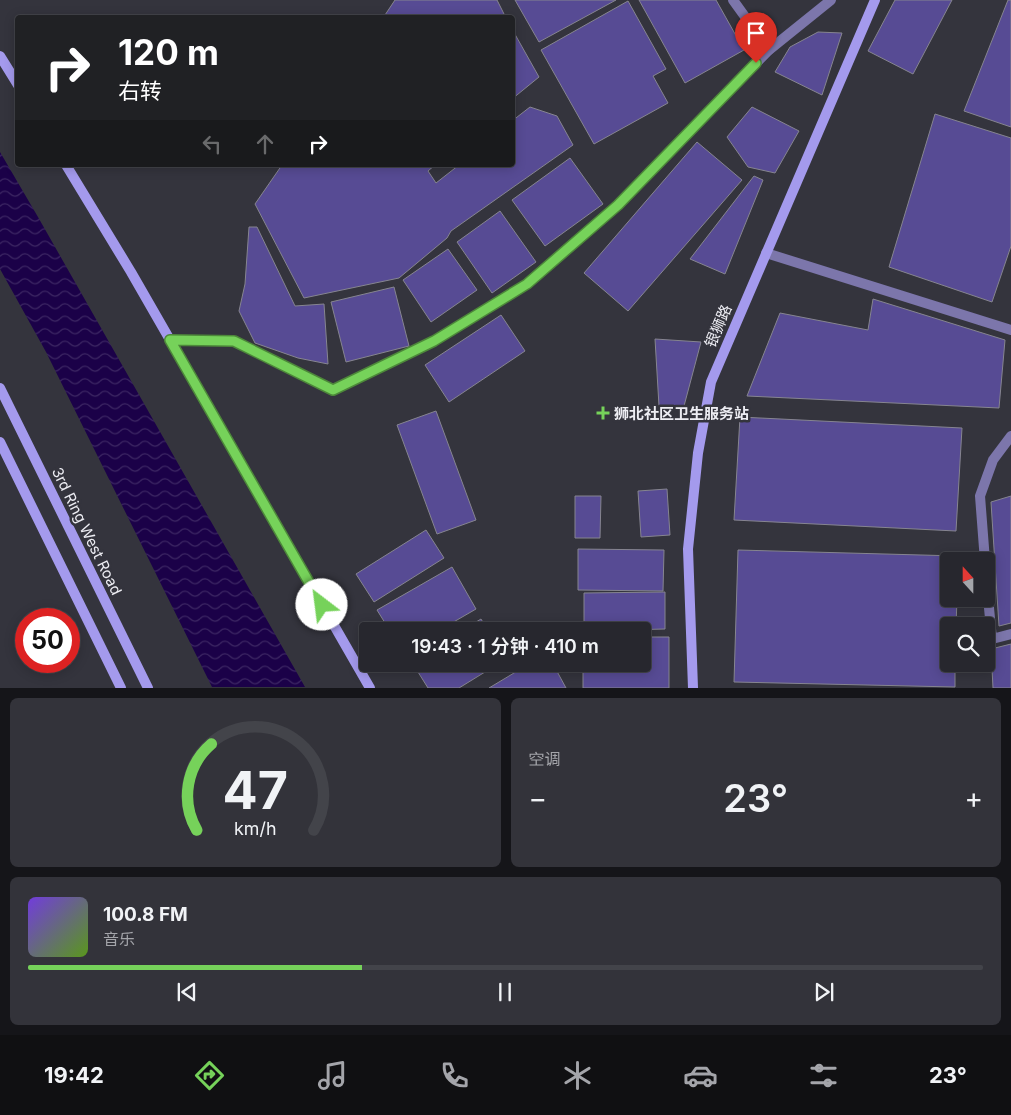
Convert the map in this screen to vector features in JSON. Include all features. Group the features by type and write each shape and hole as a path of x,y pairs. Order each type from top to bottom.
{"main road":[{"name":"银狮路","path":"692,688 688,549 698,453 711,382 875,0"},
{"path":"0,56 15,80"},
{"path":"67,167 170,340 370,688"},
{"name":"3rd Ring West Road","path":"0,388 148,688"},
{"path":"0,442 121,688"}],"street":[{"path":"734,0 769,50"},
{"path":"170,340 234,341 333,390 434,341 527,284 618,205 769,50 830,0"},
{"path":"766,253 1011,330"},
{"path":"984,552 980,496 993,460 1011,436"},
{"path":"989,608 992,639 1011,634"}],"water":[{"path":"0,152 305,687 212,687 46,352 0,269"}],"building":[{"path":"395,0 497,0 504,15 385,15"},
{"path":"515,0 616,0 539,42"},
{"path":"639,0 716,0 744,50 685,83"},
{"path":"895,0 952,0 913,74 868,51"},
{"path":"1008,0 1011,0 1011,127 964,111"},
{"path":"628,1 666,69 653,76 668,103 594,144 541,50"},
{"path":"818,32 842,33 822,95 775,72 790,47"},
{"path":"515,34 539,77 515,97"},
{"path":"530,107 557,116 573,145 451,231 447,238 399,278 304,298 255,204 281,167 433,167 428,171 436,183 456,167 515,167 515,119"},
{"path":"752,107 799,131 775,173 748,167 727,137"},
{"path":"935,114 1011,138 1011,246 992,302 889,267"},
{"path":"697,142 742,180 628,311 584,273"},
{"path":"570,158 603,204 545,246 512,200"},
{"path":"754,176 763,180 725,274 690,259"},
{"path":"500,211 536,262 492,293 457,242"},
{"path":"249,227 257,227 295,306 324,304 328,364 298,358 255,343 239,311 245,284"},
{"path":"448,249 477,290 431,322 403,280"},
{"path":"394,287 409,346 346,362 331,302"},
{"path":"873,299 1005,340 999,408 747,396 780,313 868,330"},
{"path":"501,315 525,351 449,402 425,365"},
{"path":"655,339 701,342 684,406 659,406"},
{"path":"436,411 476,520 437,534 397,425"},
{"path":"740,417 962,428 956,531 734,520"},
{"path":"667,489 670,535 641,537 638,491"},
{"path":"575,496 601,496 600,538 575,538"},
{"path":"1011,496 1011,623 999,626 995,552 991,502"},
{"path":"426,530 444,558 374,602 356,574"},
{"path":"578,549 664,550 663,591 578,590"},
{"path":"738,550 940,556 940,608 957,608 956,617 940,617 940,672 955,672 955,687 734,682"},
{"path":"452,567 476,609 454,622 384,622 377,610"},
{"path":"665,592 665,629 651,629 651,622 584,622 584,593"},
{"path":"651,637 669,637 669,688 583,688 583,672 651,672"},
{"path":"1011,644 1011,688 993,688 992,672 995,672 995,648"},
{"path":"418,672 485,672 459,688 428,688"},
{"path":"516,672 557,672 566,688 489,688"}],"place":[{"name":"狮北社区卫生服务站","path":"603,413"}],"route":[{"path":"322,605 170,340 234,341 333,390 434,341 527,284 618,205 756,63"}]}
